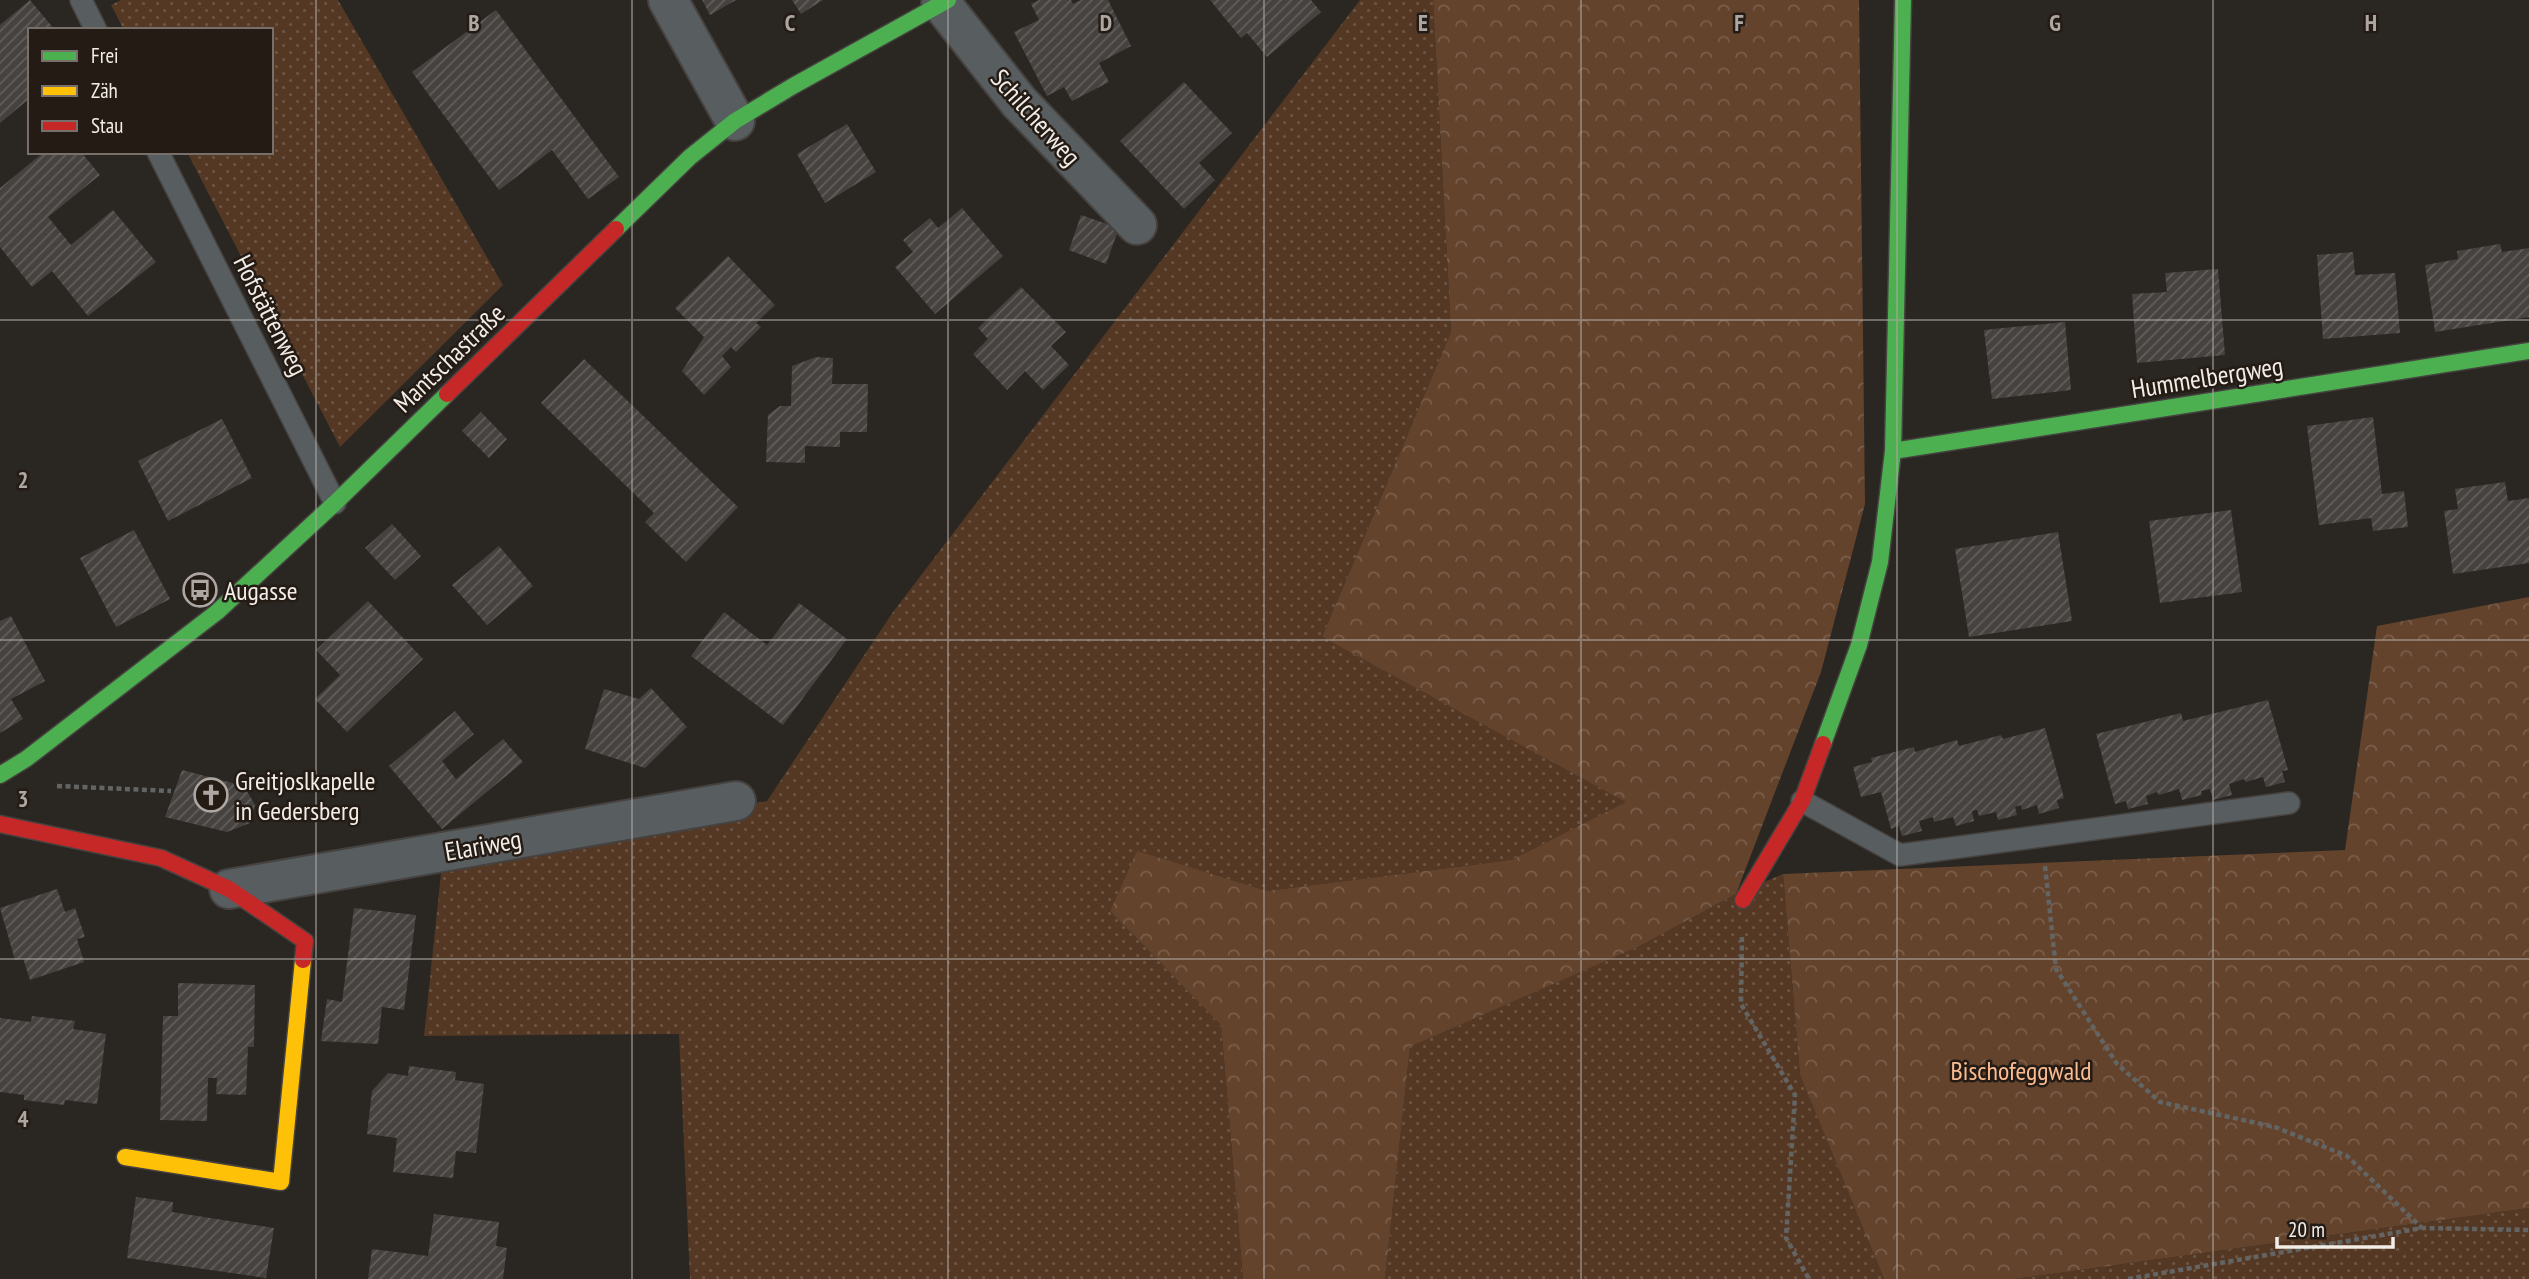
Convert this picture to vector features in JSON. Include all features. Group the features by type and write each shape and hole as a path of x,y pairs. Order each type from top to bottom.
{"street":[{"path":"668,0 735,121"},
{"path":"1743,901 1802,801 1862,633 1880,562 1893,451 1903,0"},
{"name":"Mantschastraße","path":"0,775 26,759 217,612 335,503 690,157 735,121 944,2"},
{"name":"Schilcherweg","path":"944,2 1019,102 1137,225"},
{"name":"Hummelbergweg","path":"1893,451 2529,351"},
{"name":"Elariweg","path":"229,889 736,801"},
{"path":"0,824 161,858 229,889 305,942 281,1182 125,1157"}],"lane":[{"path":"81,0 95,28"},
{"name":"Hofstättenweg","path":"159,154 335,503"},
{"path":"1802,801 1900,855 2289,803"}],"path":[{"path":"53,786 171,791"},
{"path":"2042,837 2056,969 2117,1064 2160,1102 2275,1127 2347,1156 2422,1228"},
{"path":"1743,901 1741,1004 1795,1095 1786,1238 1809,1279"},
{"path":"2128,1279 2422,1228 2529,1230"}],"shaded area":[{"path":"121,0 338,0 503,285 340,447 188,154 273,154 273,28 123,28 111,5"},
{"path":"1360,0 1433,0 1451,332 1322,637 1627,802 1511,860 1267,891 1137,852 1110,911 1221,1025 1243,1279 690,1279 679,1034 424,1036 442,864 767,801 893,612"},
{"path":"1783,874 1800,1075 1884,1279 1385,1279 1410,1047 1638,947 1736,894"},
{"path":"2529,1208 2529,1279 2015,1279"}],"green space":[{"path":"1433,0 1859,0 1865,504 1821,672 1736,894 1638,947 1410,1047 1385,1279 1243,1279 1221,1025 1110,911 1137,851 1267,891 1511,860 1626,802 1322,637 1451,332"},
{"name":"Bischofeggwald","path":"2529,597 2529,1208 2015,1279 1884,1279 1800,1075 1783,874 2345,850 2377,626"}],"building":[{"path":"30,0 53,28 28,28 28,100 0,123 0,25"},
{"path":"702,0 736,0 710,15"},
{"path":"792,0 823,0 801,14"},
{"path":"1039,0 1071,0 1073,4 1081,0 1108,0 1131,46 1099,63 1109,82 1072,101 1064,87 1047,96 1014,32 1039,20 1031,4"},
{"path":"1210,0 1311,0 1321,12 1267,57 1247,33 1241,38"},
{"path":"496,10 619,177 588,199 552,150 499,190 412,72"},
{"path":"1184,82 1232,133 1199,163 1215,180 1184,209 1120,141"},
{"path":"847,124 876,172 825,203 797,154"},
{"path":"42,154 83,154 100,175 48,217 71,245 113,210 156,262 88,316 52,271 32,287 0,247 0,188"},
{"path":"962,208 1003,256 935,314 895,267 913,252 903,240 930,218 938,228"},
{"path":"1081,215 1119,228 1106,264 1069,250"},
{"path":"2500,244 2502,252 2529,248 2529,317 2435,332 2425,265 2458,259 2457,251"},
{"path":"2353,252 2355,275 2395,273 2400,333 2323,339 2317,255"},
{"path":"728,256 775,305 756,323 761,327 736,352 731,347 722,356 731,367 704,395 682,371 704,337 675,308"},
{"path":"2218,269 2225,355 2137,363 2132,294 2167,292 2165,273"},
{"path":"1021,287 1066,332 1051,346 1069,365 1043,390 1025,371 1007,390 973,354 988,339 978,328"},
{"path":"2065,322 2071,390 1992,399 1984,330"},
{"path":"816,357 833,358 832,384 868,384 867,432 840,432 840,447 805,446 805,463 766,462 768,415 780,406 791,406 792,366"},
{"path":"584,359 738,507 686,562 645,522 654,513 541,403"},
{"path":"481,412 507,439 489,458 462,431"},
{"path":"2373,417 2382,494 2404,491 2408,527 2373,531 2371,518 2319,525 2307,426"},
{"path":"222,419 252,478 168,521 138,461"},
{"path":"2505,482 2508,501 2529,498 2529,563 2453,574 2444,511 2458,509 2455,489"},
{"path":"2231,510 2242,592 2160,603 2149,521"},
{"path":"392,524 421,556 395,580 365,548"},
{"path":"134,530 170,599 116,627 80,558"},
{"path":"2058,532 2072,621 1969,637 1955,549"},
{"path":"499,546 533,586 487,625 452,585"},
{"path":"368,601 423,659 347,732 315,699 340,675 316,650"},
{"path":"799,603 847,639 783,725 691,656 724,612 767,645"},
{"path":"11,616 45,681 11,699 23,719 0,733 0,621"},
{"path":"651,688 687,727 645,768 585,749 604,689 639,699"},
{"path":"2268,700 2288,770 2282,771 2285,782 2266,787 2263,777 2246,782 2244,779 2229,784 2232,795 2213,800 2210,789 2201,791 2202,795 2182,800 2179,789 2146,796 2148,804 2128,809 2126,801 2115,804 2096,734 2181,713 2183,721"},
{"path":"455,711 474,734 442,761 456,779 503,739 523,762 442,829 389,766"},
{"path":"2045,728 2064,798 2057,800 2059,808 2039,814 2037,805 2022,810 2021,805 2015,807 2017,815 1998,820 1996,812 1979,816 1977,810 1972,811 1974,821 1956,826 1953,817 1934,822 1933,817 1919,821 1922,831 1902,836 1899,826 1891,829 1881,792 1861,797 1853,767 1872,762 1871,758 1914,747 1915,752 1957,740 1959,746 2001,735 2003,739"},
{"name":"Greitjoslkapelle in Gedersberg","path":"182,770 244,786 255,805 250,823 227,832 165,817"},
{"path":"57,889 65,912 75,908 85,937 77,939 84,962 30,980 23,958 15,960 0,908"},
{"path":"354,908 416,915 404,1010 382,1007 378,1044 321,1041 327,999 342,1002"},
{"path":"178,983 255,985 254,1047 248,1047 246,1095 216,1094 217,1078 208,1078 207,1121 160,1120 163,1016 178,1016"},
{"path":"32,1016 75,1021 73,1029 106,1034 97,1104 65,1100 64,1105 24,1100 24,1095 0,1092 0,1018 31,1022"},
{"path":"409,1066 456,1072 455,1080 484,1084 476,1153 456,1151 453,1178 393,1172 397,1138 367,1134 372,1091 388,1073 408,1076"},
{"path":"136,1197 173,1202 172,1212 274,1228 266,1278 127,1258"},
{"path":"434,1214 499,1222 496,1246 507,1248 503,1279 368,1279 372,1249 428,1256"}],"traffic: fast":[{"path":"616,229 690,157 735,121 948,0"},
{"path":"1823,744 1859,645 1880,562 1893,451 1903,0"},
{"path":"1893,451 2529,351"},
{"path":"0,775 26,759 217,612 447,394"}],"traffic: slow":[{"path":"125,1157 281,1182 303,960"}],"traffic: jam":[{"path":"447,394 616,229"},
{"path":"1743,900 1802,801 1823,744"},
{"path":"0,824 161,858 229,889 305,941 303,960"}],"place":[{"name":"Augasse","path":"200,590"},
{"name":"Greitjoslkapelle in Gedersberg","path":"211,795"}]}
